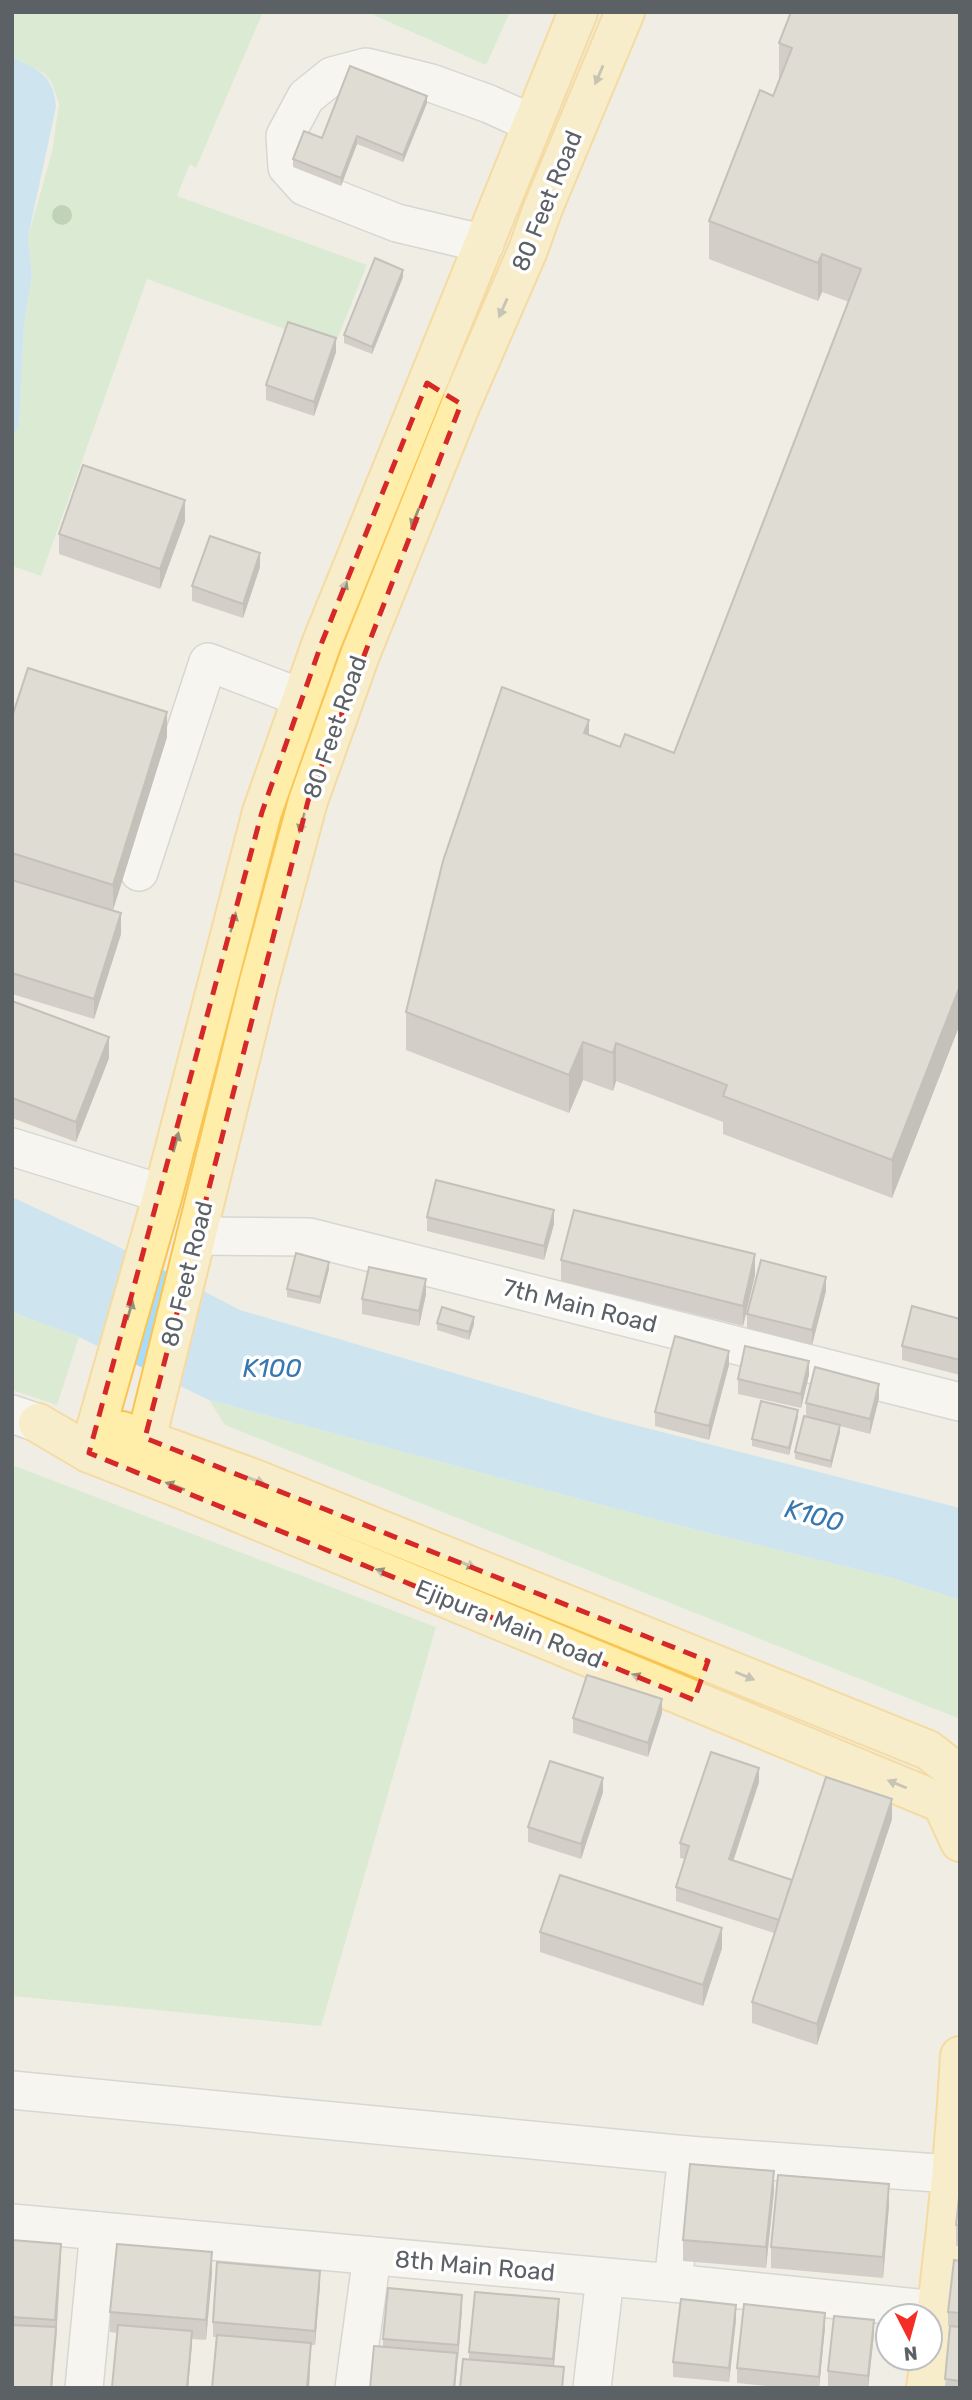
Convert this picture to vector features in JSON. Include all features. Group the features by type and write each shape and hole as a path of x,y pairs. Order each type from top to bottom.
{"main road":[{"name":"80 Feet Road","path":"93,1438 163,1195 262,813 322,642 578,12"},
{"name":"80 Feet Road","path":"142,1455 259,982 309,801 360,655 461,404 528,250 625,12"},
{"path":"427,383 461,404"},
{"path":"322,642 360,655"},
{"name":"Ejipura Main Road","path":"25,1419 142,1455 708,1661 928,1750 954,1795 960,1842"},
{"name":"Ejipura Main Road","path":"142,1455 694,1700 954,1795"},
{"path":"694,1700 708,1661"},
{"path":"939,2302 952,2255 951,2174 958,2118 960,2056"}],"street":[{"path":"485,244 397,223 305,187 287,167 285,136 306,97 332,76 366,67 431,83 531,123"},
{"path":"504,191 543,208"},
{"path":"139,872 208,662 302,698"},
{"path":"12,1147 163,1195"},
{"name":"7th Main Road","path":"194,1248 309,1237 960,1402"},
{"path":"12,2090 687,2155 951,2174"},
{"path":"673,2283 687,2155"},
{"name":"8th Main Road","path":"12,2223 874,2304"},
{"path":"84,2388 99,2231"},
{"path":"354,2388 372,2256"},
{"path":"592,2388 605,2278"}],"highlighted area":[{"path":"427,383 461,404 308,801 145,1438 708,1661 694,1700 89,1453 262,812 322,642"}],"green space":[{"path":"12,12 263,12 196,168 190,164 177,196 367,265 334,347 147,279 41,576 12,566 12,439 19,426 24,323 32,277 28,237 52,152 59,104 52,83 44,73 12,57"},
{"path":"367,12 510,12 486,65"},
{"path":"12,1312 79,1337 57,1405 12,1390"},
{"path":"209,1400 673,1524 888,1577 960,1600 960,1719 225,1425"},
{"path":"12,1465 436,1627 321,2026 12,1996"}],"water":[{"path":"12,57 37,70 48,80 55,96 56,107 28,237 32,277 24,323 19,426 12,439"},
{"name":"K100","path":"12,1197 109,1242 240,1310 607,1418 960,1508 960,1600 888,1577 673,1524 209,1400 79,1337 12,1312"}],"building":[{"path":"791,12 960,12 960,986 892,1160 723,1096 727,1085 616,1043 613,1053 583,1042 569,1075 406,1012 443,861 502,687 589,720 584,733 620,747 625,734 674,753 861,269 822,254 818,263 709,221 760,90 773,96 792,48 779,43"},
{"path":"350,66 427,96 403,155 357,136 341,178 293,159 304,131 322,138"},
{"path":"375,258 403,270 372,347 344,335"},
{"path":"288,322 336,338 314,402 266,385"},
{"path":"83,465 185,500 160,569 59,534"},
{"path":"210,536 260,553 243,604 192,586"},
{"path":"28,668 167,712 113,885 12,853 12,717"},
{"path":"12,880 121,913 94,999 12,973"},
{"path":"12,1001 109,1037 76,1122 12,1098"},
{"path":"436,1180 554,1210 544,1246 427,1217"},
{"path":"574,1210 755,1254 743,1306 561,1260"},
{"path":"296,1253 329,1262 320,1297 287,1289"},
{"path":"761,1260 826,1277 812,1330 747,1314"},
{"path":"369,1267 426,1279 419,1311 362,1299"},
{"path":"912,1306 960,1319 960,1360 902,1346"},
{"path":"442,1307 474,1317 469,1332 437,1323"},
{"path":"675,1336 729,1351 709,1426 655,1412"},
{"path":"745,1346 809,1361 801,1394 738,1379"},
{"path":"815,1367 879,1384 870,1419 806,1403"},
{"path":"761,1401 798,1410 789,1448 752,1439"},
{"path":"804,1416 840,1425 831,1461 795,1452"},
{"path":"587,1675 662,1699 648,1743 573,1718"},
{"path":"711,1752 759,1768 729,1859 792,1880 779,1920 676,1887 689,1846 680,1843"},
{"path":"550,1761 603,1778 581,1844 528,1827"},
{"path":"826,1777 892,1799 817,2024 752,2002"},
{"path":"560,1875 722,1928 703,1985 540,1932"},
{"path":"690,2164 774,2171 766,2247 683,2240"},
{"path":"778,2175 889,2184 883,2257 771,2247"},
{"path":"960,2188 960,2226 956,2225"},
{"path":"12,2240 61,2244 55,2320 12,2317"},
{"path":"117,2244 212,2252 206,2320 110,2312"},
{"path":"954,2260 960,2261 960,2313 948,2312"},
{"path":"217,2262 320,2271 315,2331 213,2322"},
{"path":"388,2288 462,2295 458,2345 383,2339"},
{"path":"475,2292 559,2299 553,2359 469,2352"},
{"path":"681,2299 736,2305 729,2368 673,2362"},
{"path":"744,2304 825,2313 819,2377 737,2368"},
{"path":"834,2316 874,2320 868,2376 828,2371"},
{"path":"12,2325 56,2327 51,2388 12,2388"},
{"path":"118,2325 192,2331 187,2388 112,2387"},
{"path":"950,2326 960,2327 960,2381 945,2379"},
{"path":"217,2335 311,2343 307,2388 212,2388"},
{"path":"374,2346 457,2353 454,2388 370,2388"},
{"path":"463,2359 564,2367 562,2388 460,2388"}]}
